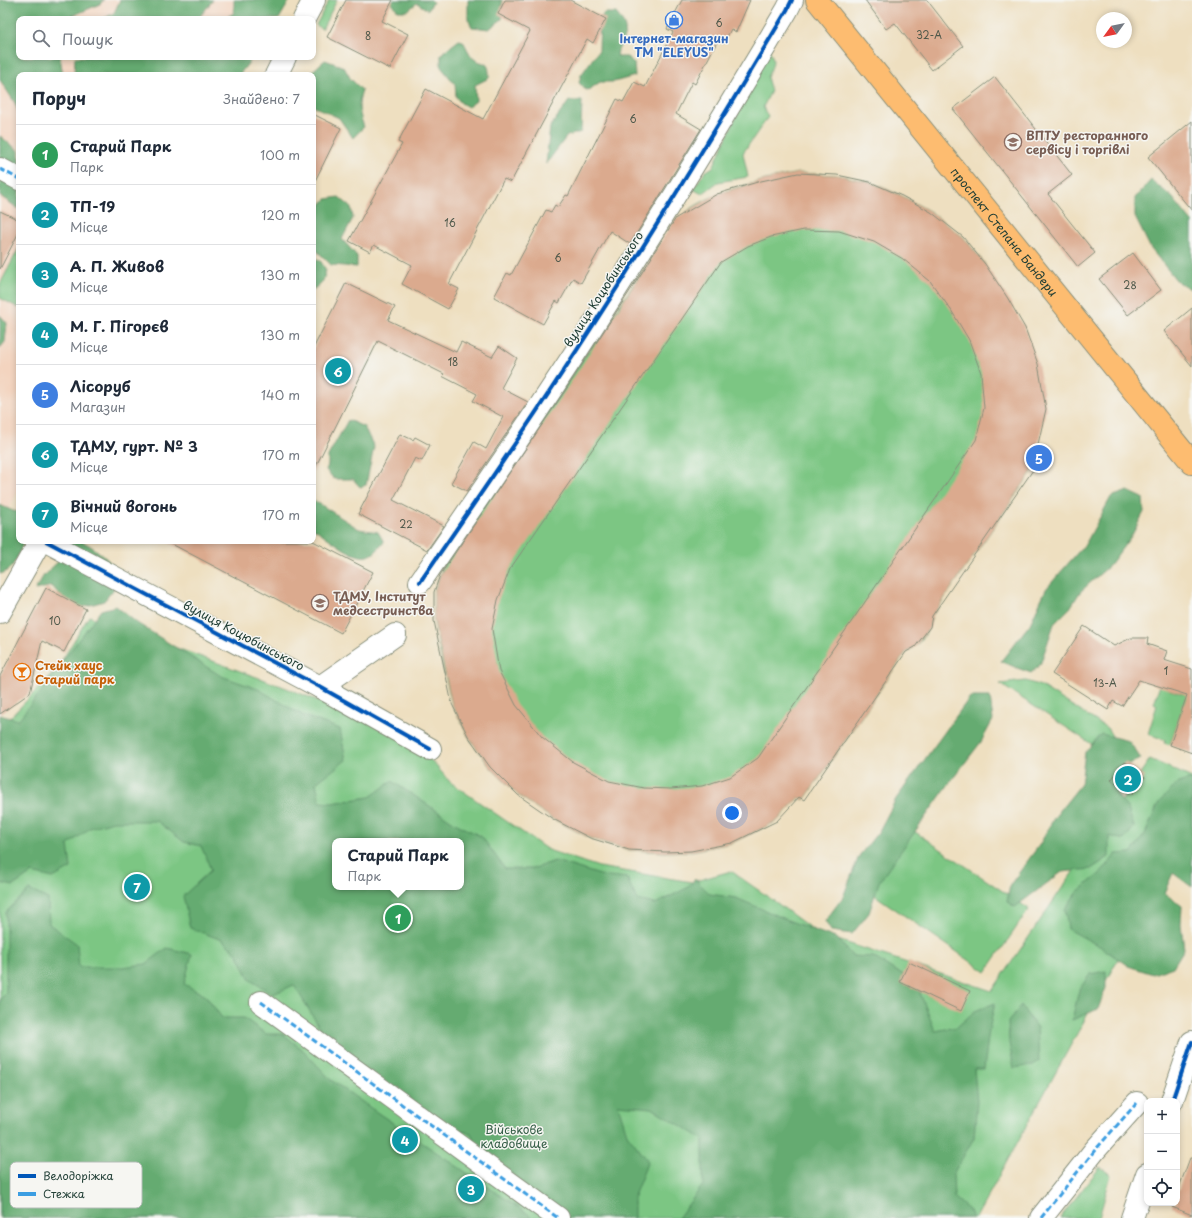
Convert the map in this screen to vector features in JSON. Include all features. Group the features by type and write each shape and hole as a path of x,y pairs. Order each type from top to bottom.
{"main road":[{"name":"проспект Степана Бандери","path":"817,0 1192,463"}],"street":[{"path":"306,16 314,0"},
{"name":"вулиця Коцюбинського","path":"420,582 520,436 582,342 705,148 792,0"},
{"path":"278,72 284,60"},
{"path":"0,169 16,177"},
{"path":"0,612 38,544"},
{"name":"вулиця Коцюбинського","path":"52,544 320,687 430,749"},
{"path":"320,687 395,635"},
{"path":"262,1002 558,1218"},
{"path":"1173,1098 1192,1042"},
{"path":"1041,1218 1095,1150 1137,1103"},
{"path":"1132,1218 1144,1183"}],"shaded area":[{"path":"0,0 275,0 266,16 16,16 16,60 242,60 236,72 16,72 16,495 0,526"}],"green space":[{"path":"0,0 104,0 100,4 72,16 16,16 16,60 60,60 62,72 16,72 16,106 0,80"},
{"path":"120,0 213,0 200,16 108,16 114,13"},
{"path":"234,0 290,0 281,16 228,16 234,13"},
{"path":"329,0 337,0 322,29 316,25"},
{"path":"392,0 431,0 433,2 428,10 417,3 407,11 398,11 391,2"},
{"path":"468,0 502,0 502,19 489,29 472,27 468,19"},
{"path":"604,13 616,13 624,24 625,32 617,53 618,57 627,57 634,63 635,76 614,82 600,82 586,90 579,83 581,75 599,50 600,20"},
{"path":"459,40 463,41 473,58 487,65 489,72 489,78 475,85 476,101 468,107 461,103 456,97 455,84 441,67 441,54"},
{"path":"768,48 773,60 767,77 771,91 763,107 768,117 743,153 748,177 718,182 702,194 693,189 705,172 713,167"},
{"path":"75,60 251,60 241,72 74,72"},
{"path":"325,60 344,67 350,78 362,90 359,108 364,127 353,138 339,118 316,107 316,72 311,72"},
{"path":"569,101 582,101 581,132 567,136 546,164 550,127"},
{"path":"0,136 16,149 16,207 0,196"},
{"path":"798,173 837,175 870,182 902,196 931,212 963,237 985,264 1036,453 1042,457 932,616 929,627 920,642 906,652 804,800 799,797 777,821 732,843 691,851 665,852 629,850 590,838 553,819 518,795 490,767 468,736 452,704 434,621 434,592 444,563 458,540 667,236 683,215 701,202 714,196 756,182"},
{"path":"1151,180 1172,197 1192,222 1192,290 1177,281 1151,249 1135,217 1135,198"},
{"path":"339,197 351,207 353,218 342,239 357,256 357,267 331,265 316,250 316,210 326,199"},
{"path":"16,254 16,306 0,298 0,284"},
{"path":"316,259 320,260 326,270 323,281 316,287"},
{"path":"0,315 7,323 5,342 0,348"},
{"path":"348,420 364,427 374,447 366,485 360,487 353,479 334,479 326,470 328,465 328,456"},
{"path":"1128,491 1143,498 1144,512 1132,535 1110,565 1080,592 1070,608 1054,624 1040,665 1031,673 1001,661 1030,624 1046,589 1086,543 1111,497"},
{"path":"316,502 359,529 378,532 384,542 379,549 368,556 354,554 339,546 316,530"},
{"path":"0,505 16,512 16,544 23,544 18,556 9,569 0,574"},
{"path":"66,544 87,544 106,558 118,571 113,590 104,601 73,610 52,586 35,590 44,575 60,560"},
{"name":"Військове кладовище","path":"116,606 137,623 221,676 258,689 304,716 340,729 346,760 316,783 320,802 332,803 370,797 392,781 455,823 482,837 505,869 532,869 555,861 600,875 627,878 637,900 655,904 687,888 695,879 710,894 736,898 790,921 838,939 852,956 873,957 894,970 915,980 935,1031 957,1027 975,1011 995,1003 989,1030 984,1069 974,1069 977,1101 974,1138 953,1174 954,1197 970,1211 973,1218 678,1218 703,1185 703,1139 652,1108 618,1105 627,1134 648,1161 634,1196 634,1218 561,1218 481,1156 471,1133 442,1128 357,1082 317,1023 294,985 273,994 250,980 237,953 222,940 190,928 183,896 211,870 201,846 184,842 157,821 113,821 90,828 68,845 71,868 53,878 32,873 13,886 0,883 0,715 18,720 44,688 101,610"},
{"name":"Військове кладовище","path":"89,616 284,687 412,738 450,782 548,850 599,867 692,882 731,871 817,933 992,991 1150,759 1192,778 1192,824 976,1218 0,1218 0,728 56,670"},
{"path":"1026,681 1041,686 1107,728 1114,739 1096,747 1000,684"},
{"path":"1161,682 1170,690 1184,694 1185,692 1188,693 1170,745 1164,743 1165,740 1148,734 1157,705 1154,703"},
{"path":"970,697 990,697 993,720 981,742 951,781 879,882 869,913 852,934 831,931 825,921 843,897 859,856 879,831 896,799"},
{"path":"1101,734 1129,741 1141,759 1113,770 1117,795 1128,809 1134,827 1124,840 1109,836 1109,857 1091,869 1062,872 1015,907 1007,902 1010,885 1040,844 1054,818 1081,784 1085,752"},
{"path":"1192,779 1192,887 1173,873 1164,893 1182,906 1181,924 1184,949 1173,967 1153,974 1128,966 1101,947 1068,929 1065,909 1077,892 1102,872 1116,854 1131,853 1145,834 1159,802 1178,783"},
{"path":"905,825 1029,909 986,972 863,887"},
{"path":"29,890 48,899 49,924 77,944 79,967 122,967 146,964 167,948 192,954 184,984 206,996 222,1018 244,1018 266,1034 283,1034 303,1050 331,1080 532,1218 0,1218 0,1001 6,992 6,912"},
{"path":"1106,971 1106,988 1098,1009 1072,1020 1079,990 1090,974"},
{"path":"1021,1006 1037,1028 1039,1061 1033,1065 1014,1068 1009,1043 1008,1022"},
{"path":"1100,1167 1111,1175 1099,1218 1060,1218"}],"building":[{"path":"346,0 393,0 382,21 408,34 390,69 327,37"},
{"path":"505,0 570,0 606,19 593,43 587,39 511,182 504,179 449,284 459,289 448,309 402,284 412,265 374,245 370,252 349,241 402,144 398,142 426,89 483,119 530,31 498,14"},
{"path":"682,0 750,0 736,32 731,29 724,43 718,40 695,84 692,82 676,114 701,129 630,244 610,231 581,283 573,278 559,303 556,301 543,324 494,297 507,273 511,275 546,210 551,212 555,205 558,207 566,195 568,196 617,99 623,102 634,82 645,87 673,32 667,29"},
{"path":"865,0 927,0 963,46 932,70 895,23 886,29"},
{"name":"ВПТУ ресторанного сервісу і торгівлі","path":"995,77 1072,175 1048,194 1095,253 1078,267 953,109"},
{"path":"316,116 341,128 316,179"},
{"path":"1192,121 1192,211 1148,157"},
{"path":"798,173 837,175 870,182 902,196 931,212 963,237 985,264 1007,297 1025,328 1038,364 1046,409 1036,453 1042,457 932,616 930,627 915,647 906,652 804,800 799,797 777,821 732,843 691,851 665,852 629,850 590,838 553,819 518,795 490,767 468,736 452,704 434,621 434,592 440,575 565,391 676,218 717,194 761,181","holes":["804,230 839,231 874,242 903,259 930,281 951,310 969,340 981,373 984,408 976,440 758,758 730,777 702,786 671,789 644,788 609,781 573,762 542,737 516,705 499,671 492,629 498,600 510,569 721,262 748,246 771,237"]},
{"path":"0,211 16,219 16,238 0,269"},
{"path":"1133,253 1161,290 1128,315 1099,279"},
{"path":"346,283 395,307 388,320 456,352 461,342 492,357 499,346 517,358 501,388 528,402 467,491 451,483 474,442 486,449 503,417 473,401 477,394 442,376 444,374 378,341 316,466 316,343"},
{"path":"1192,308 1192,366 1164,331"},
{"path":"400,434 413,440 415,437 430,445 422,461 415,458 393,500 444,526 427,550 358,514"},
{"name":"ТДМУ, Iнститут медсестринства","path":"316,543 373,572 341,633 172,544 316,544"},
{"path":"46,588 86,609 64,652 42,641 30,693 0,714 0,676"},
{"path":"1084,626 1114,646 1131,638 1148,638 1147,644 1167,651 1164,660 1192,669 1192,753 1170,745 1187,695 1139,680 1122,706 1113,701 1108,710 1052,674"},
{"path":"1125,762 1145,777 1131,795 1111,780"},
{"path":"909,962 970,991 961,1011 900,982"},
{"path":"1190,1158 1192,1158 1192,1215 1172,1207 1180,1206 1180,1185"}],"marked path":[{"path":"0,169 16,177"},
{"path":"261,1002 558,1218"},
{"path":"1041,1218 1095,1150 1137,1103"}],"cycle path":[{"path":"420,582 555,384 623,278 690,171 792,0"},
{"path":"52,544 320,687 430,749"},
{"path":"1173,1098 1192,1042"}],"place":[{"name":"Інтернет-магазин ТМ \"ELEYUS\"","path":"674,20"},
{"name":"ВПТУ ресторанного сервісу і торгівлі","path":"1013,142"},
{"name":"ТДМУ, гурт. № 3","path":"338,371"},
{"name":"Лісоруб","path":"1039,458"},
{"name":"ТДМУ, Iнститут медсестринства","path":"320,603"},
{"name":"Стейк хаус Старий парк","path":"22,672"},
{"name":"ТП-19","path":"1128,779"},
{"name":"Вічний вогонь","path":"137,887"},
{"name":"Старий Парк","path":"398,918"},
{"name":"М. Г. Пігорєв","path":"405,1140"},
{"name":"А. П. Живов","path":"471,1189"}]}
